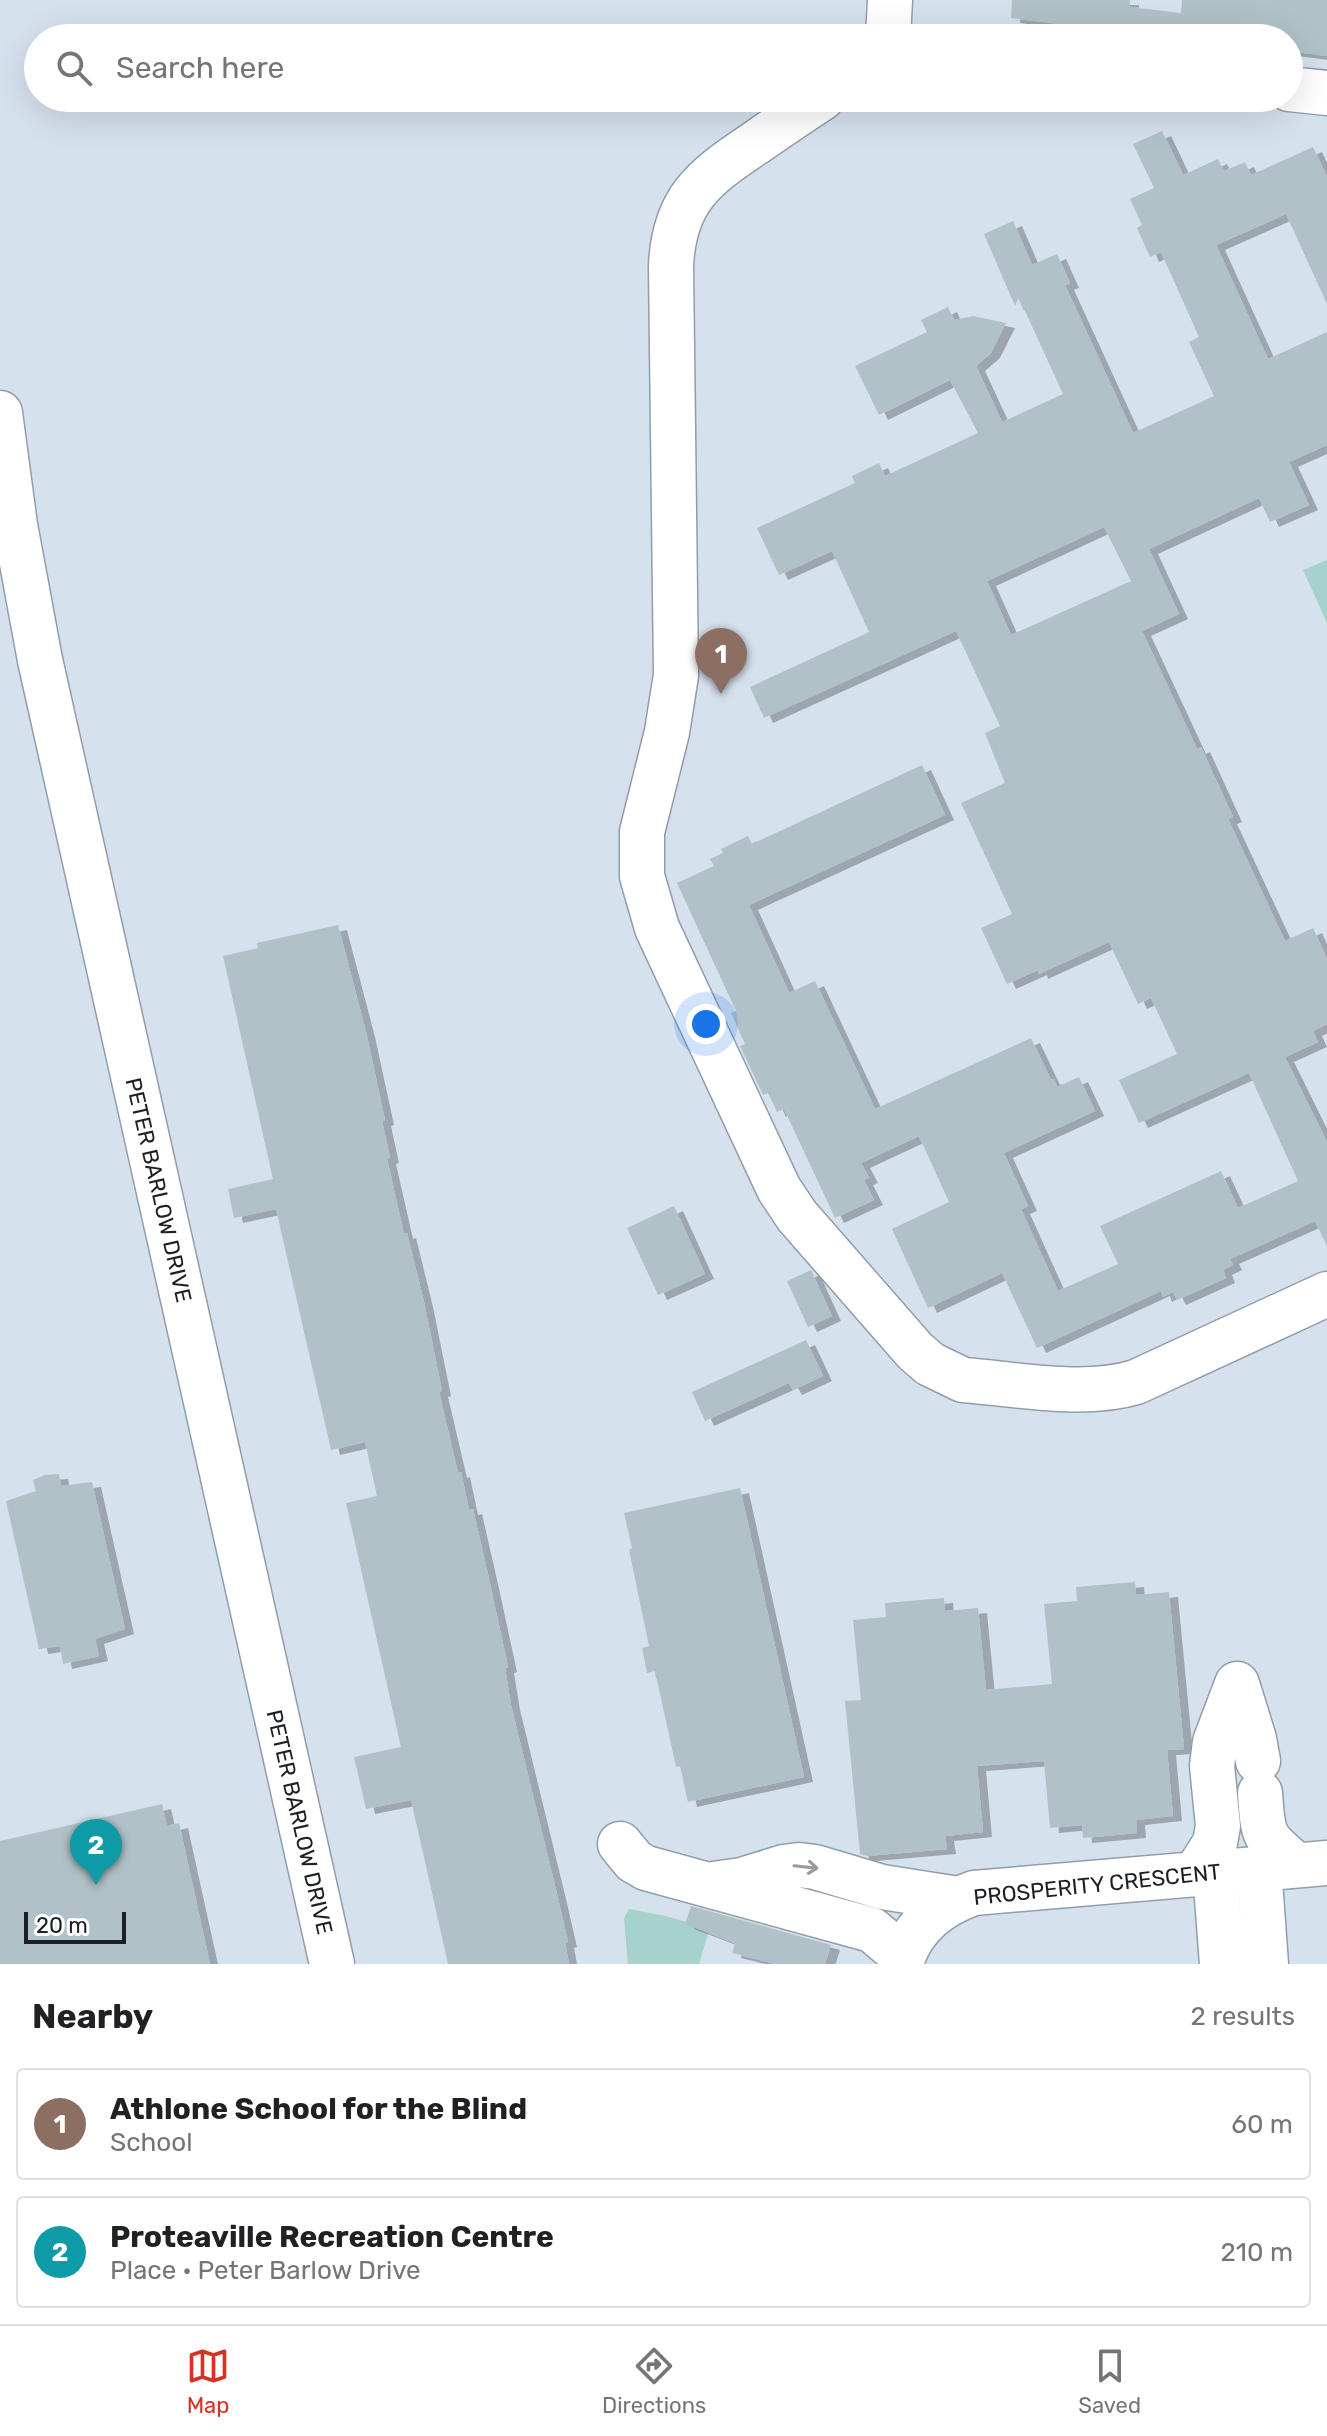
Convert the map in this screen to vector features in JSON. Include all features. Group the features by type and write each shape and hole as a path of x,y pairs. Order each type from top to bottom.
{"street":[{"path":"1303,90 1327,93"},
{"path":"801,112 704,180 681,216 671,249 676,675 667,732 646,811 641,854 647,898 657,928 779,1189 797,1216 915,1351 946,1374 963,1380 1082,1389 1119,1387 1327,1294"},
{"name":"PETER BARLOW DRIVE","path":"0,413 15,525 40,660 332,1964"},
{"path":"1222,1964 1213,1872 1212,1766 1215,1742 1237,1684 1254,1739 1273,1847 1266,1964"},
{"path":"620,1844 634,1861 646,1868 872,1930 902,1960"},
{"name":"PROSPERITY CRESCENT","path":"902,1960 910,1941 930,1916 958,1899 991,1891 1213,1872 1273,1847"},
{"path":"707,1885 742,1880 799,1865 875,1885 958,1899"}],"shaded area":[{"path":"1327,560 1327,623 1303,570"},
{"path":"629,1909 707,1928 699,1964 628,1964 624,1918"}],"building":[{"path":"1012,0 1130,0 1130,7 1181,13 1182,0 1327,0 1327,56 1303,53 1303,24 1060,24 1011,18"},
{"path":"1162,131 1183,175 1218,159 1224,171 1245,162 1251,175 1313,147 1327,177 1327,304 1286,214 1216,245 1268,359 1327,332 1327,445 1289,462 1309,505 1270,522 1259,498 1149,549 1179,614 1142,631 1197,749 1201,747 1233,817 1228,819 1285,941 1313,928 1327,959 1327,1024 1313,1031 1318,1042 1285,1057 1327,1142 1327,1246 1315,1221 1230,1259 1233,1265 1223,1270 1226,1278 1177,1300 1173,1292 1163,1297 1161,1291 1037,1348 1002,1273 928,1308 892,1229 949,1202 919,1136 861,1163 869,1178 864,1180 874,1200 835,1218 784,1109 777,1112 768,1093 763,1095 740,1046 745,1044 731,1013 736,1011 677,883 714,866 710,859 723,853 721,849 748,836 752,844 922,765 945,815 749,905 789,993 815,981 875,1109 1031,1038 1057,1087 1079,1077 1095,1111 1004,1153 1028,1206 1021,1209 1058,1291 1118,1264 1100,1226 1221,1171 1238,1208 1298,1181 1249,1073 1139,1123 1119,1080 1177,1054 1151,998 1138,1004 1109,942 1039,974 1038,970 1007,984 981,928 1012,914 961,803 1005,783 985,733 1000,726 956,631 764,718 750,687 869,632 832,551 779,575 757,528 855,483 852,476 879,463 885,476 978,433 950,380 879,415 855,366 927,332 921,320 948,307 954,320 973,316 1006,323 991,353 976,366 1002,422 1063,394 1019,298 1015,306 984,234 1013,221 1032,265 1057,254 1070,283 1065,285 1133,433 1214,396 1189,342 1199,337 1161,252 1150,257 1137,228 1142,225 1130,199 1154,188 1133,144","holes":["1104,527 1131,581 1011,635 987,581"]},
{"path":"338,925 366,1032 385,1120 382,1121 390,1158 387,1159 424,1302 442,1391 439,1392 458,1473 461,1472 469,1510 473,1509 489,1579 508,1667 505,1668 511,1705 568,1942 565,1943 569,1964 448,1964 411,1800 366,1809 354,1757 401,1747 346,1503 377,1496 365,1442 331,1450 276,1209 234,1218 228,1189 273,1179 223,956 258,948 257,943"},
{"path":"674,1206 705,1274 658,1295 627,1228"},
{"path":"811,1270 832,1316 808,1327 787,1281"},
{"path":"806,1340 823,1376 793,1390 789,1383 705,1421 692,1392"},
{"path":"59,1474 61,1486 92,1482 125,1629 95,1639 99,1656 63,1664 60,1646 39,1649 6,1501 36,1491 33,1480"},
{"path":"740,1488 804,1777 688,1802 680,1766 676,1767 655,1671 647,1673 642,1648 649,1646 624,1513"},
{"path":"1135,1582 1136,1595 1169,1592 1184,1749 1167,1750 1173,1816 1136,1820 1137,1833 1083,1838 1082,1825 1050,1828 1044,1761 977,1766 983,1832 945,1836 947,1849 860,1854 845,1701 861,1700 853,1620 886,1617 885,1603 944,1598 945,1611 978,1608 986,1690 1052,1684 1044,1604 1077,1601 1076,1587"},
{"path":"162,1804 167,1826 179,1823 210,1964 0,1964 0,1841"},
{"path":"691,1906 831,1945 825,1964 776,1964 732,1953 735,1943 685,1924"}],"place":[{"name":"Athlone School for the Blind","path":"721,694"},
{"name":"Proteaville Recreation Centre","path":"96,1885"}]}
